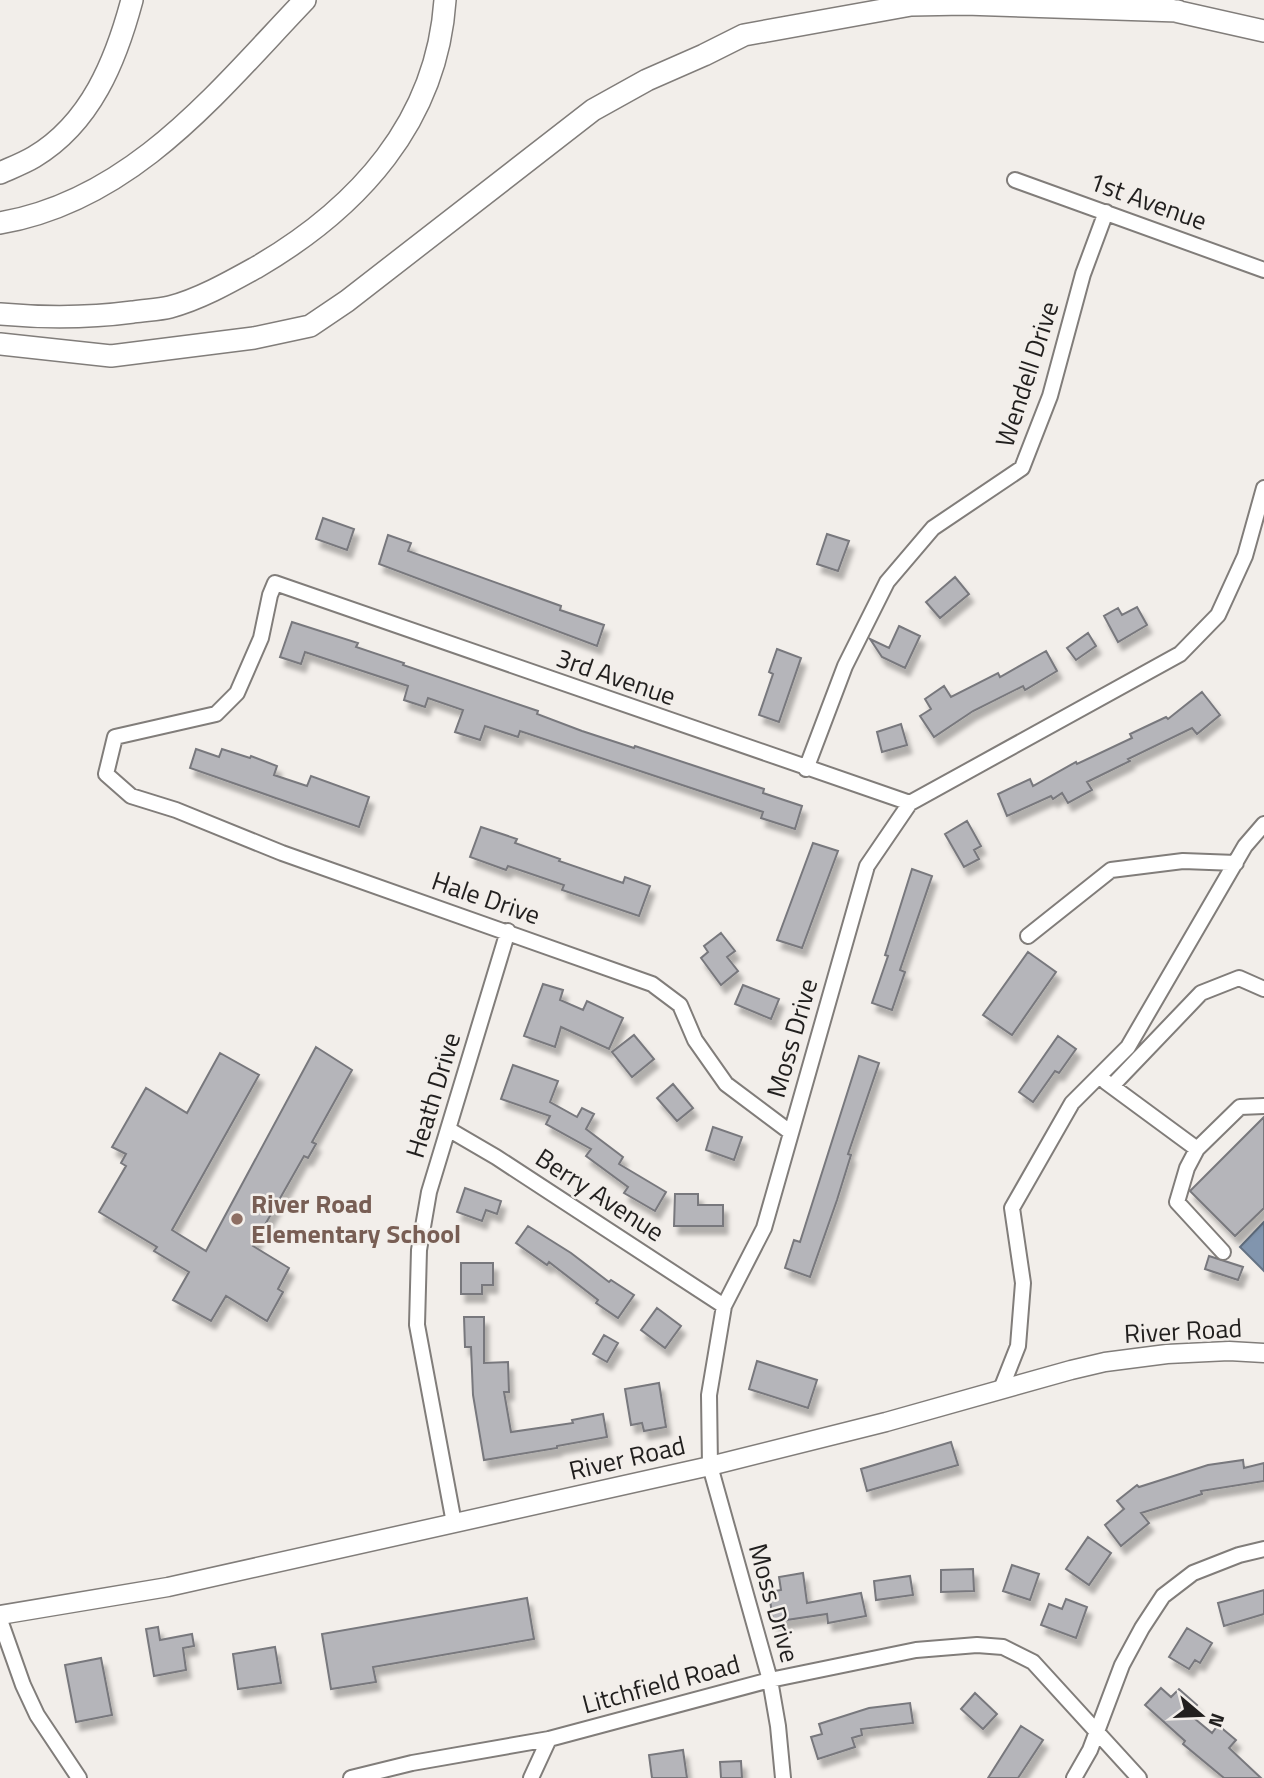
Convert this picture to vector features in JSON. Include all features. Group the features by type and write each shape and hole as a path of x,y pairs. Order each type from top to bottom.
{"highway":[{"path":"0,173 34,157 52,144 83,111 107,73 124,31 132,0"},
{"path":"0,223 77,200 144,159 187,123 305,0"},
{"path":"0,314 45,318 97,317 170,307 232,281 309,232 344,204 376,172 403,136 430,74 445,0"},
{"path":"1108,0 1178,11 1264,31"},
{"path":"0,344 111,356 254,338 310,326 347,302 593,110 744,35 911,5 965,4 1178,11"}],"main road":[{"name":"River Road","path":"0,1618 168,1587 710,1466 886,1422 1105,1362 1167,1354 1229,1351 1264,1353"}],"street":[{"name":"1st Avenue","path":"1015,180 1264,270"},
{"name":"Wendell Drive","path":"806,769 845,666 887,582 933,528 1022,468 1050,396 1083,274 1106,212"},
{"name":"Moss Drive","path":"783,1778 770,1680 710,1466 709,1395 724,1306 764,1228 867,866 910,803 1180,654 1218,615 1245,556 1264,488"},
{"name":"3rd Avenue","path":"114,781 106,774 115,737 216,714 237,693 261,638 275,583 910,803"},
{"name":"Hale Drive","path":"114,781 131,796 176,810 282,853 652,984 680,1005 695,1040 726,1084 790,1132"},
{"path":"1001,1389 1018,1346 1023,1283 1012,1208 1072,1103 1128,1047 1245,846 1264,824"},
{"path":"1028,936 1111,870 1183,861 1236,863"},
{"name":"Heath Drive","path":"454,1523 417,1325 419,1250 429,1192 508,931"},
{"path":"1111,1086 1201,993 1239,978 1264,989"},
{"path":"1099,1077 1198,1149"},
{"path":"1223,1252 1177,1202 1187,1168 1198,1149 1240,1107 1264,1106"},
{"name":"Berry Avenue","path":"448,1129 496,1157 724,1306"},
{"path":"1074,1778 1090,1750 1122,1665 1163,1596 1193,1573 1239,1555 1264,1549"},
{"path":"0,1618 23,1685 37,1715 79,1778"},
{"name":"Litchfield Road","path":"351,1778 433,1758 549,1739 770,1680 916,1650 977,1645 1003,1647 1032,1662 1139,1778"},
{"path":"531,1778 549,1739"}],"water":[{"path":"1264,1222 1264,1271 1240,1247"}],"building":[{"path":"323,518 354,529 347,550 316,539"},
{"path":"827,534 849,541 838,571 817,564"},
{"path":"388,535 411,543 408,551 561,606 560,610 604,625 597,646 379,564"},
{"path":"955,577 969,594 940,618 926,602"},
{"path":"1137,607 1147,625 1118,642 1104,616 1118,608 1122,615"},
{"path":"292,622 358,643 356,647 538,711 537,714 582,731 764,789 763,793 802,806 795,829 761,818 763,812 520,731 518,737 485,726 480,740 455,732 463,710 428,698 425,707 404,700 408,686 305,652 301,664 280,657"},
{"path":"899,626 920,636 905,668 882,657 870,639 889,648"},
{"path":"1088,633 1096,646 1076,660 1067,648"},
{"path":"777,649 801,658 779,722 759,715 773,674 769,672"},
{"path":"1046,651 1057,671 1025,690 1023,686 973,711 934,737 920,716 931,709 925,699 944,686 951,697 998,673 1000,677"},
{"path":"1202,692 1220,715 1197,734 1192,728 1128,759 1130,761 1087,782 1092,790 1068,803 1062,793 1007,816 998,794 1030,779 1033,786 1076,762 1077,764 1132,738 1130,734 1166,717 1168,719"},
{"path":"901,724 907,745 882,752 877,732"},
{"path":"196,749 219,757 222,749 250,758 251,756 277,766 274,775 307,786 311,776 369,797 359,827 190,768"},
{"path":"967,821 981,846 974,850 979,859 964,867 945,834"},
{"path":"481,827 517,839 515,843 560,859 559,861 623,883 625,877 650,886 639,916 562,890 564,885 508,866 506,870 470,857"},
{"path":"813,843 838,851 802,948 777,940"},
{"path":"912,869 932,876 900,970 905,972 892,1010 872,1003"},
{"path":"721,933 735,951 727,957 738,971 721,985 701,958 708,952 704,946"},
{"path":"1028,952 1056,972 1012,1035 983,1015"},
{"path":"543,984 563,990 560,1000 583,1010 587,1001 623,1018 609,1049 561,1027 555,1047 524,1036"},
{"path":"743,985 779,999 771,1019 735,1004"},
{"path":"634,1035 654,1059 632,1077 612,1052"},
{"path":"1058,1036 1076,1049 1059,1073 1055,1071 1033,1102 1019,1092"},
{"path":"316,1047 352,1070 312,1142 316,1144 308,1158 304,1156 253,1246 289,1268 278,1289 283,1292 267,1321 226,1296 211,1321 173,1300 189,1272 154,1251 157,1247 99,1212 126,1166 121,1163 126,1154 112,1147 146,1088 187,1113 220,1053 259,1075 172,1230 206,1251"},
{"path":"859,1056 879,1063 810,1277 785,1268 794,1240 800,1242"},
{"path":"513,1065 558,1081 550,1102 577,1117 582,1108 594,1114 586,1129 623,1157 619,1164 666,1192 655,1211 624,1193 628,1187 586,1156 591,1149 546,1124 550,1116 501,1099"},
{"path":"673,1084 693,1108 677,1121 657,1098"},
{"path":"1264,1117 1264,1208 1235,1236 1190,1191"},
{"path":"713,1127 742,1137 734,1160 706,1150"},
{"path":"465,1188 501,1201 497,1214 486,1210 482,1221 457,1212"},
{"path":"675,1194 698,1194 698,1205 723,1205 723,1226 674,1226"},
{"path":"528,1226 571,1253 609,1282 611,1280 634,1295 618,1318 596,1303 598,1300 549,1262 547,1265 516,1243"},
{"path":"1209,1256 1243,1267 1238,1280 1205,1269"},
{"path":"461,1263 493,1263 493,1285 482,1285 482,1294 461,1294"},
{"path":"657,1308 681,1326 665,1348 641,1330"},
{"path":"464,1317 484,1317 484,1363 508,1362 509,1392 504,1392 511,1432 573,1423 572,1420 603,1414 607,1437 484,1460 473,1395 471,1347 465,1347"},
{"path":"604,1335 618,1343 607,1362 593,1354"},
{"path":"757,1361 817,1380 808,1408 749,1389"},
{"path":"659,1383 666,1427 644,1431 642,1423 631,1425 625,1389"},
{"path":"951,1442 958,1465 867,1491 861,1469"},
{"path":"1243,1460 1244,1468 1264,1463 1264,1481 1201,1491 1202,1494 1141,1513 1149,1523 1121,1546 1105,1525 1124,1509 1117,1501 1137,1485 1139,1487 1208,1465"},
{"path":"1088,1537 1111,1553 1089,1585 1066,1569"},
{"path":"1012,1565 1039,1574 1030,1600 1003,1591"},
{"path":"973,1569 974,1591 941,1592 941,1570"},
{"path":"803,1573 807,1603 861,1593 866,1616 828,1623 827,1614 773,1622 769,1592 781,1590 779,1577"},
{"path":"910,1576 913,1595 876,1600 874,1581"},
{"path":"1264,1590 1264,1614 1224,1626 1218,1603"},
{"path":"527,1598 534,1639 373,1667 376,1682 331,1689 322,1634"},
{"path":"1066,1599 1087,1607 1076,1638 1041,1625 1049,1604 1062,1609"},
{"path":"158,1627 160,1640 192,1634 194,1646 183,1648 186,1670 154,1676 146,1629"},
{"path":"1187,1628 1212,1643 1200,1663 1195,1660 1189,1669 1169,1657"},
{"path":"275,1647 281,1683 238,1689 233,1654"},
{"path":"101,1658 112,1715 76,1722 65,1665"},
{"path":"1161,1688 1171,1697 1179,1689 1197,1705 1189,1714 1212,1733 1218,1725 1236,1740 1229,1748 1261,1778 1224,1778 1183,1744 1185,1741 1145,1705"},
{"path":"975,1693 997,1714 983,1729 961,1709"},
{"path":"910,1703 913,1723 861,1729 862,1735 852,1738 855,1747 818,1759 811,1737 822,1734 819,1724 869,1708"},
{"path":"1021,1726 1043,1740 1018,1778 988,1778"},
{"path":"683,1750 687,1778 652,1778 649,1755"},
{"path":"741,1761 742,1778 721,1778 720,1762"}],"place":[{"name":"River Road Elementary School","path":"237,1219"}]}
